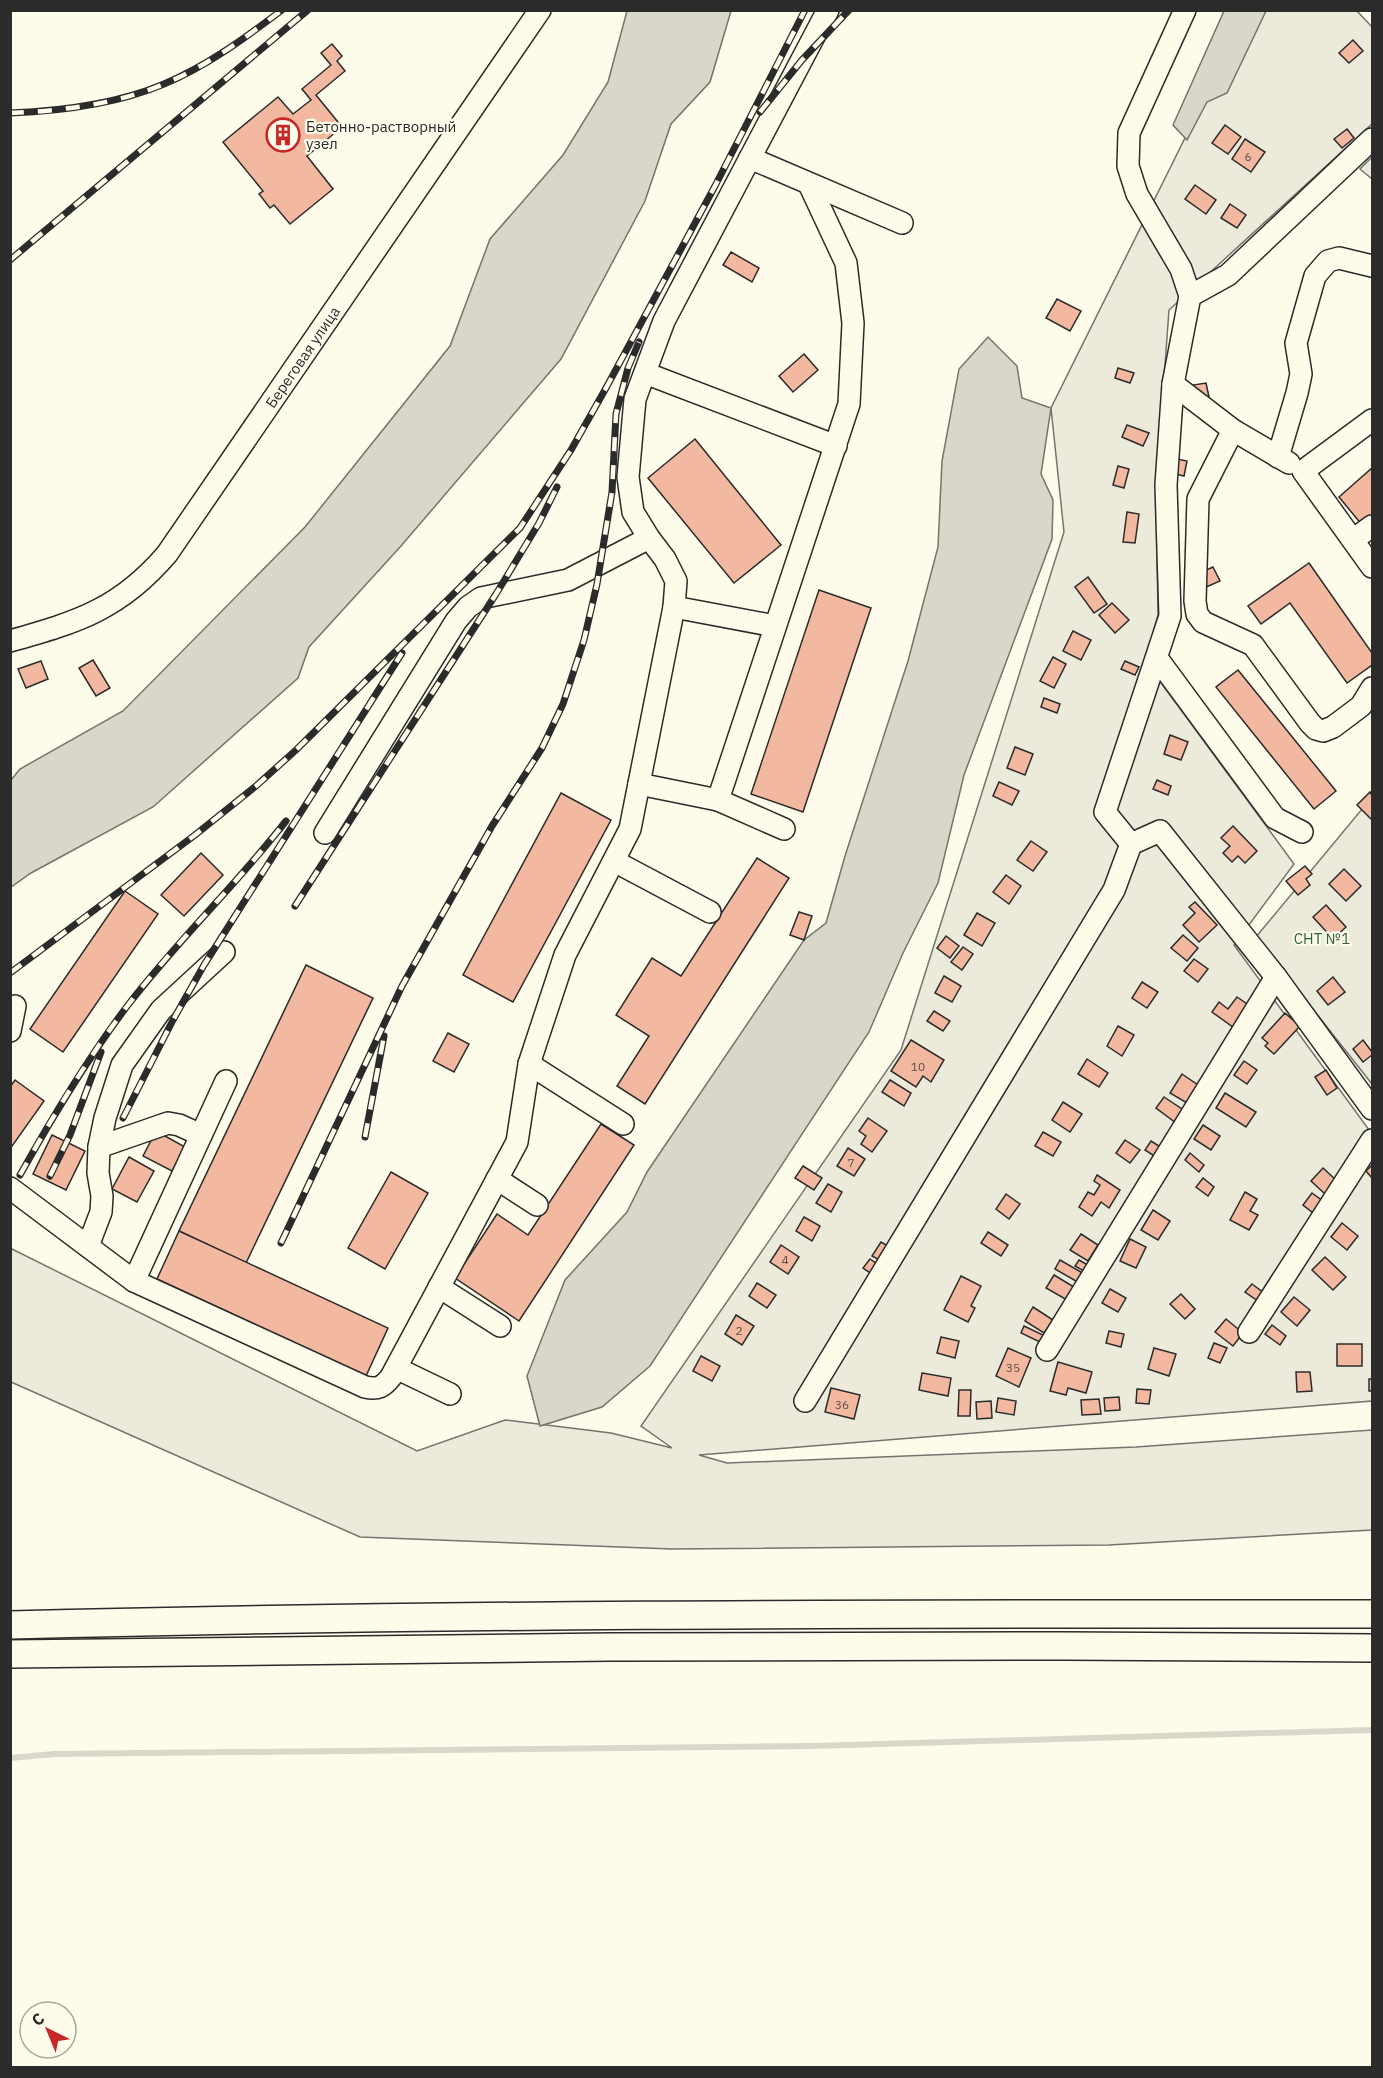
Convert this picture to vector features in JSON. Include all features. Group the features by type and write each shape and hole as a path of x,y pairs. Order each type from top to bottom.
{"main road":[{"path":"10,1625 597,1616 1372,1614"},
{"path":"10,1654 609,1647 1372,1648"}],"street":[{"name":"Береговая улица","path":"10,641 61,626 110,605 151,573 167,554 540,10"},
{"path":"10,1188 134,1281 365,1387 375,1389 383,1386 396,1368 517,1142 529,1064 565,955 630,830 674,607 676,581 633,512 628,477 635,399 664,321 828,10"},
{"path":"1131,844 1105,812 1170,616 1166,485 1173,384 1190,296 1181,269 1137,194 1128,166 1129,133 1185,10"},
{"path":"1190,296 1228,275 1364,161 1372,139"},
{"path":"750,159 902,223"},
{"path":"718,800 849,404 853,323 846,263 809,184"},
{"path":"1278,456 1298,393 1301,374 1296,343 1315,276 1328,261 1339,258 1372,266"},
{"path":"645,374 836,446"},
{"path":"1173,384 1233,430 1303,471 1372,567"},
{"path":"1303,471 1372,420"},
{"path":"1233,430 1198,499 1195,601 1197,614 1203,622 1253,645 1316,729 1323,731 1333,727 1361,706 1372,688"},
{"path":"1353,540 1372,526"},
{"path":"325,833 456,621 468,607 481,598 568,580 649,538"},
{"path":"674,607 775,626"},
{"path":"1157,658 1275,818 1302,832"},
{"path":"639,784 718,800 784,830"},
{"path":"805,1401 1114,890 1131,844 1160,831 1276,977 1372,1109"},
{"path":"614,861 710,912"},
{"path":"88,1246 101,1212 99,1147 105,1118 122,1065 161,1010 224,952"},
{"path":"1047,1350 1276,977"},
{"path":"10,1030 15,1006"},
{"path":"529,1064 623,1124"},
{"path":"134,1281 226,1081"},
{"path":"99,1147 168,1123 179,1125 201,1135"},
{"path":"1249,1332 1372,1140"},
{"path":"497,1179 537,1204"},
{"path":"439,1287 500,1326"},
{"path":"396,1368 450,1394"},
{"path":"10,1614 70,1623"}],"green space":[{"path":"1248,11 1357,11 1372,27 1372,124 1169,310 1156,487 1158,615 1145,661 1294,864 1234,945 1372,1134 1372,1401 699,1455 727,1463 1136,1447 1372,1430 1372,1530 1109,1545 672,1549 360,1537 11,1382 10,1248 417,1451 505,1420 611,1433 672,1448 641,1426 901,1050 1064,532 1051,408"},
{"path":"1372,157 1372,179 1360,169"},
{"name":"СНТ №1","path":"1372,797 1372,1084 1256,937"}],"shaded area":[{"path":"627,11 731,11 710,82 671,124 645,201 561,359 401,546 309,647 298,678 153,807 31,873 11,887 11,780 20,769 123,711 305,527 450,346 490,239 563,155 608,82"},
{"path":"1224,11 1266,11 1227,93 1207,102 1187,140 1173,125"},
{"path":"988,337 1017,366 1022,398 1051,408 1041,474 1053,500 1052,539 964,775 938,883 903,953 869,1032 650,1366 602,1407 540,1426 527,1376 565,1280 627,1212 647,1172 804,940 826,923 845,856 908,661 938,547 942,461 959,369"}],"building":[{"path":"1353,40 1363,51 1349,63 1339,53"},
{"name":"Бетонно-растворный узел","path":"332,44 342,56 337,61 345,71 316,95 342,127 307,156 333,189 290,224 274,205 270,208 259,194 263,191 223,142 278,97 293,114 311,100 302,89 331,65 321,53"},
{"path":"1225,125 1241,137 1228,154 1212,143"},
{"path":"1347,129 1354,138 1342,148 1334,139"},
{"path":"1245,139 1265,152 1251,172 1232,159"},
{"path":"1195,185 1216,200 1206,214 1185,199"},
{"path":"1230,204 1246,215 1237,228 1221,218"},
{"path":"731,252 759,268 752,282 723,265"},
{"path":"1057,299 1081,311 1070,331 1046,318"},
{"path":"804,354 818,370 793,392 779,376"},
{"path":"1118,368 1134,373 1130,383 1115,378"},
{"path":"1206,383 1209,397 1196,399 1193,385"},
{"path":"1127,425 1149,433 1143,446 1122,437"},
{"path":"695,439 781,545 734,583 648,478"},
{"path":"1177,459 1187,461 1184,476 1175,474"},
{"path":"1118,466 1129,469 1124,488 1113,485"},
{"path":"1372,468 1372,516 1362,525 1339,497"},
{"path":"1127,512 1139,514 1135,543 1123,542"},
{"path":"1309,563 1372,653 1372,665 1347,683 1290,603 1261,624 1248,606"},
{"path":"1213,567 1220,581 1204,588 1197,574"},
{"path":"1088,577 1107,604 1094,613 1075,587"},
{"path":"819,590 871,608 803,812 751,794"},
{"path":"1112,603 1129,620 1115,633 1099,615"},
{"path":"1073,631 1091,640 1081,660 1063,651"},
{"path":"1053,657 1066,664 1054,688 1040,681"},
{"path":"93,660 110,688 96,696 79,668"},
{"path":"41,661 48,679 26,688 18,669"},
{"path":"1125,661 1139,667 1135,675 1121,669"},
{"path":"1238,670 1336,791 1314,809 1216,687"},
{"path":"1044,698 1060,704 1057,713 1041,707"},
{"path":"1170,735 1188,742 1181,760 1164,754"},
{"path":"1015,747 1033,754 1025,775 1007,768"},
{"path":"1157,780 1171,786 1168,795 1153,789"},
{"path":"999,782 1019,791 1012,805 993,796"},
{"path":"1370,792 1372,795 1372,820 1357,805"},
{"path":"561,793 611,820 513,1002 463,975"},
{"path":"1233,826 1257,851 1245,863 1238,856 1232,862 1223,853 1230,846 1221,838"},
{"path":"1031,841 1047,852 1033,871 1017,860"},
{"path":"201,853 223,875 184,916 161,895"},
{"path":"757,858 789,878 645,1104 617,1086 649,1036 616,1015 652,958 681,976"},
{"path":"1305,866 1312,874 1306,879 1310,885 1298,895 1286,881"},
{"path":"1344,869 1361,886 1346,901 1329,884"},
{"path":"1006,875 1021,886 1009,904 993,892"},
{"path":"125,891 158,914 63,1052 30,1029"},
{"path":"1195,902 1217,925 1199,942 1183,925 1195,913 1189,907"},
{"path":"1326,905 1346,927 1333,939 1313,917"},
{"path":"799,912 812,916 804,940 790,935"},
{"path":"977,913 995,923 982,946 964,935"},
{"path":"1183,935 1198,948 1187,961 1171,948"},
{"path":"946,936 959,946 950,958 937,948"},
{"path":"963,947 973,954 962,970 951,962"},
{"path":"1194,959 1208,969 1198,982 1184,971"},
{"path":"306,965 373,998 246,1263 179,1231"},
{"path":"944,976 961,986 952,1002 935,993"},
{"path":"1333,977 1345,992 1328,1005 1317,991"},
{"path":"1142,982 1158,992 1147,1008 1132,998"},
{"path":"1237,997 1253,1008 1237,1030 1212,1012 1219,1002 1228,1009"},
{"path":"934,1011 950,1021 943,1031 927,1021"},
{"path":"1285,1013 1300,1026 1274,1054 1265,1046 1268,1043 1262,1038"},
{"path":"1118,1026 1134,1035 1122,1056 1107,1046"},
{"path":"448,1033 469,1044 454,1072 433,1061"},
{"path":"911,1040 944,1060 931,1082 923,1076 916,1087 891,1071"},
{"path":"1363,1040 1372,1055 1363,1062 1353,1049"},
{"path":"1087,1059 1108,1073 1099,1087 1078,1074"},
{"path":"1244,1061 1257,1070 1247,1084 1234,1075"},
{"path":"1326,1070 1337,1088 1327,1095 1315,1077"},
{"path":"1182,1074 1198,1085 1187,1103 1170,1093"},
{"path":"15,1080 44,1101 10,1149 10,1087"},
{"path":"890,1080 911,1093 904,1106 882,1092"},
{"path":"1225,1093 1256,1112 1246,1127 1216,1108"},
{"path":"1164,1097 1185,1111 1176,1123 1156,1108"},
{"path":"1063,1102 1082,1114 1070,1132 1052,1120"},
{"path":"868,1118 887,1131 872,1152 861,1144 866,1136 859,1131"},
{"path":"601,1124 634,1145 519,1321 455,1278 497,1214 528,1235"},
{"path":"1203,1125 1220,1136 1211,1150 1194,1139"},
{"path":"156,1131 185,1147 172,1171 143,1156"},
{"path":"1043,1132 1061,1142 1053,1156 1035,1146"},
{"path":"52,1135 85,1151 66,1190 33,1174"},
{"path":"1125,1140 1140,1150 1130,1163 1116,1153"},
{"path":"1151,1141 1165,1150 1159,1159 1145,1150"},
{"path":"848,1148 865,1159 854,1176 837,1166"},
{"path":"1190,1153 1204,1165 1199,1172 1185,1160"},
{"path":"129,1157 154,1171 137,1202 112,1189"},
{"path":"1372,1165 1372,1178 1366,1171"},
{"path":"803,1166 822,1178 814,1190 795,1178"},
{"path":"1323,1168 1337,1181 1325,1194 1311,1181"},
{"path":"391,1172 428,1193 385,1269 348,1248"},
{"path":"1097,1175 1120,1190 1109,1208 1101,1202 1092,1216 1079,1207 1088,1192 1094,1195 1100,1185 1094,1181"},
{"path":"1203,1178 1214,1187 1208,1196 1196,1187"},
{"path":"828,1184 842,1192 831,1212 816,1203"},
{"path":"1245,1192 1257,1199 1250,1211 1258,1215 1249,1230 1230,1220"},
{"path":"1312,1193 1327,1204 1317,1216 1303,1205"},
{"path":"1006,1194 1020,1204 1009,1219 996,1209"},
{"path":"1153,1210 1170,1221 1158,1240 1141,1230"},
{"path":"804,1217 820,1226 812,1241 796,1231"},
{"path":"1342,1223 1358,1236 1347,1250 1331,1237"},
{"path":"179,1231 388,1328 366,1376 157,1279"},
{"path":"988,1232 1008,1245 1001,1256 981,1243"},
{"path":"1081,1234 1098,1245 1088,1261 1070,1250"},
{"path":"1130,1239 1146,1247 1136,1268 1120,1261"},
{"path":"881,1242 893,1249 885,1263 872,1256"},
{"path":"781,1245 799,1257 788,1274 770,1262"},
{"path":"1325,1257 1346,1277 1333,1290 1312,1270"},
{"path":"870,1259 883,1268 876,1277 863,1268"},
{"path":"1060,1260 1086,1275 1081,1284 1055,1269"},
{"path":"1079,1260 1093,1268 1089,1274 1075,1266"},
{"path":"1054,1275 1074,1287 1067,1300 1046,1288"},
{"path":"961,1276 981,1286 971,1306 975,1308 968,1322 944,1310"},
{"path":"757,1283 776,1295 767,1308 749,1296"},
{"path":"1252,1284 1264,1293 1258,1301 1245,1292"},
{"path":"1110,1289 1126,1298 1118,1312 1102,1303"},
{"path":"1181,1294 1195,1309 1185,1319 1170,1304"},
{"path":"1294,1297 1310,1310 1297,1326 1281,1312"},
{"path":"1033,1307 1053,1320 1044,1333 1025,1321"},
{"path":"736,1315 754,1326 742,1345 725,1334"},
{"path":"1226,1319 1243,1333 1233,1346 1215,1332"},
{"path":"1272,1325 1286,1336 1280,1345 1265,1334"},
{"path":"1024,1326 1045,1336 1042,1343 1021,1333"},
{"path":"1109,1331 1124,1334 1121,1347 1106,1343"},
{"path":"941,1337 959,1341 955,1358 937,1353"},
{"path":"1214,1343 1227,1348 1220,1363 1208,1358"},
{"path":"1337,1344 1362,1344 1362,1366 1337,1366"},
{"path":"1008,1348 1031,1358 1019,1387 996,1376"},
{"path":"1154,1348 1176,1354 1169,1376 1148,1369"},
{"path":"701,1356 720,1366 712,1381 693,1371"},
{"path":"1058,1362 1092,1372 1086,1393 1068,1388 1066,1395 1050,1391"},
{"path":"1296,1372 1310,1372 1312,1391 1297,1392"},
{"path":"922,1373 951,1378 948,1396 919,1390"},
{"path":"1369,1379 1372,1379 1372,1391 1369,1391"},
{"path":"831,1388 860,1395 854,1419 825,1412"},
{"path":"1137,1389 1151,1390 1149,1404 1136,1403"},
{"path":"959,1390 971,1390 970,1416 958,1416"},
{"path":"1119,1397 1120,1410 1105,1411 1104,1398"},
{"path":"998,1398 1016,1401 1014,1415 996,1412"},
{"path":"1099,1399 1101,1414 1082,1415 1081,1400"},
{"path":"991,1401 992,1418 977,1419 976,1402"}],"waterway":[{"path":"10,1758 54,1754 812,1746 1372,1730"}],"railway":[{"path":"10,113 88,105 146,91 180,77 210,60 282,10"},
{"path":"10,260 308,10"},
{"path":"10,973 195,835 256,786 296,750 520,528 571,450 606,388 715,186 805,10"},
{"path":"760,112 802,60 849,10"},
{"path":"281,1243 402,986 492,826 542,748 563,704 584,640 597,584 612,492 616,414 628,368 639,342"},
{"path":"295,906 496,594 539,523 557,487"},
{"path":"123,1118 204,965 402,653"},
{"path":"20,1175 71,1088 128,1005 286,821"},
{"path":"365,1137 384,1036"},
{"path":"50,1176 70,1135 101,1052"}],"place":[{"name":"Бетонно-растворный узел","path":"283,135"}]}
